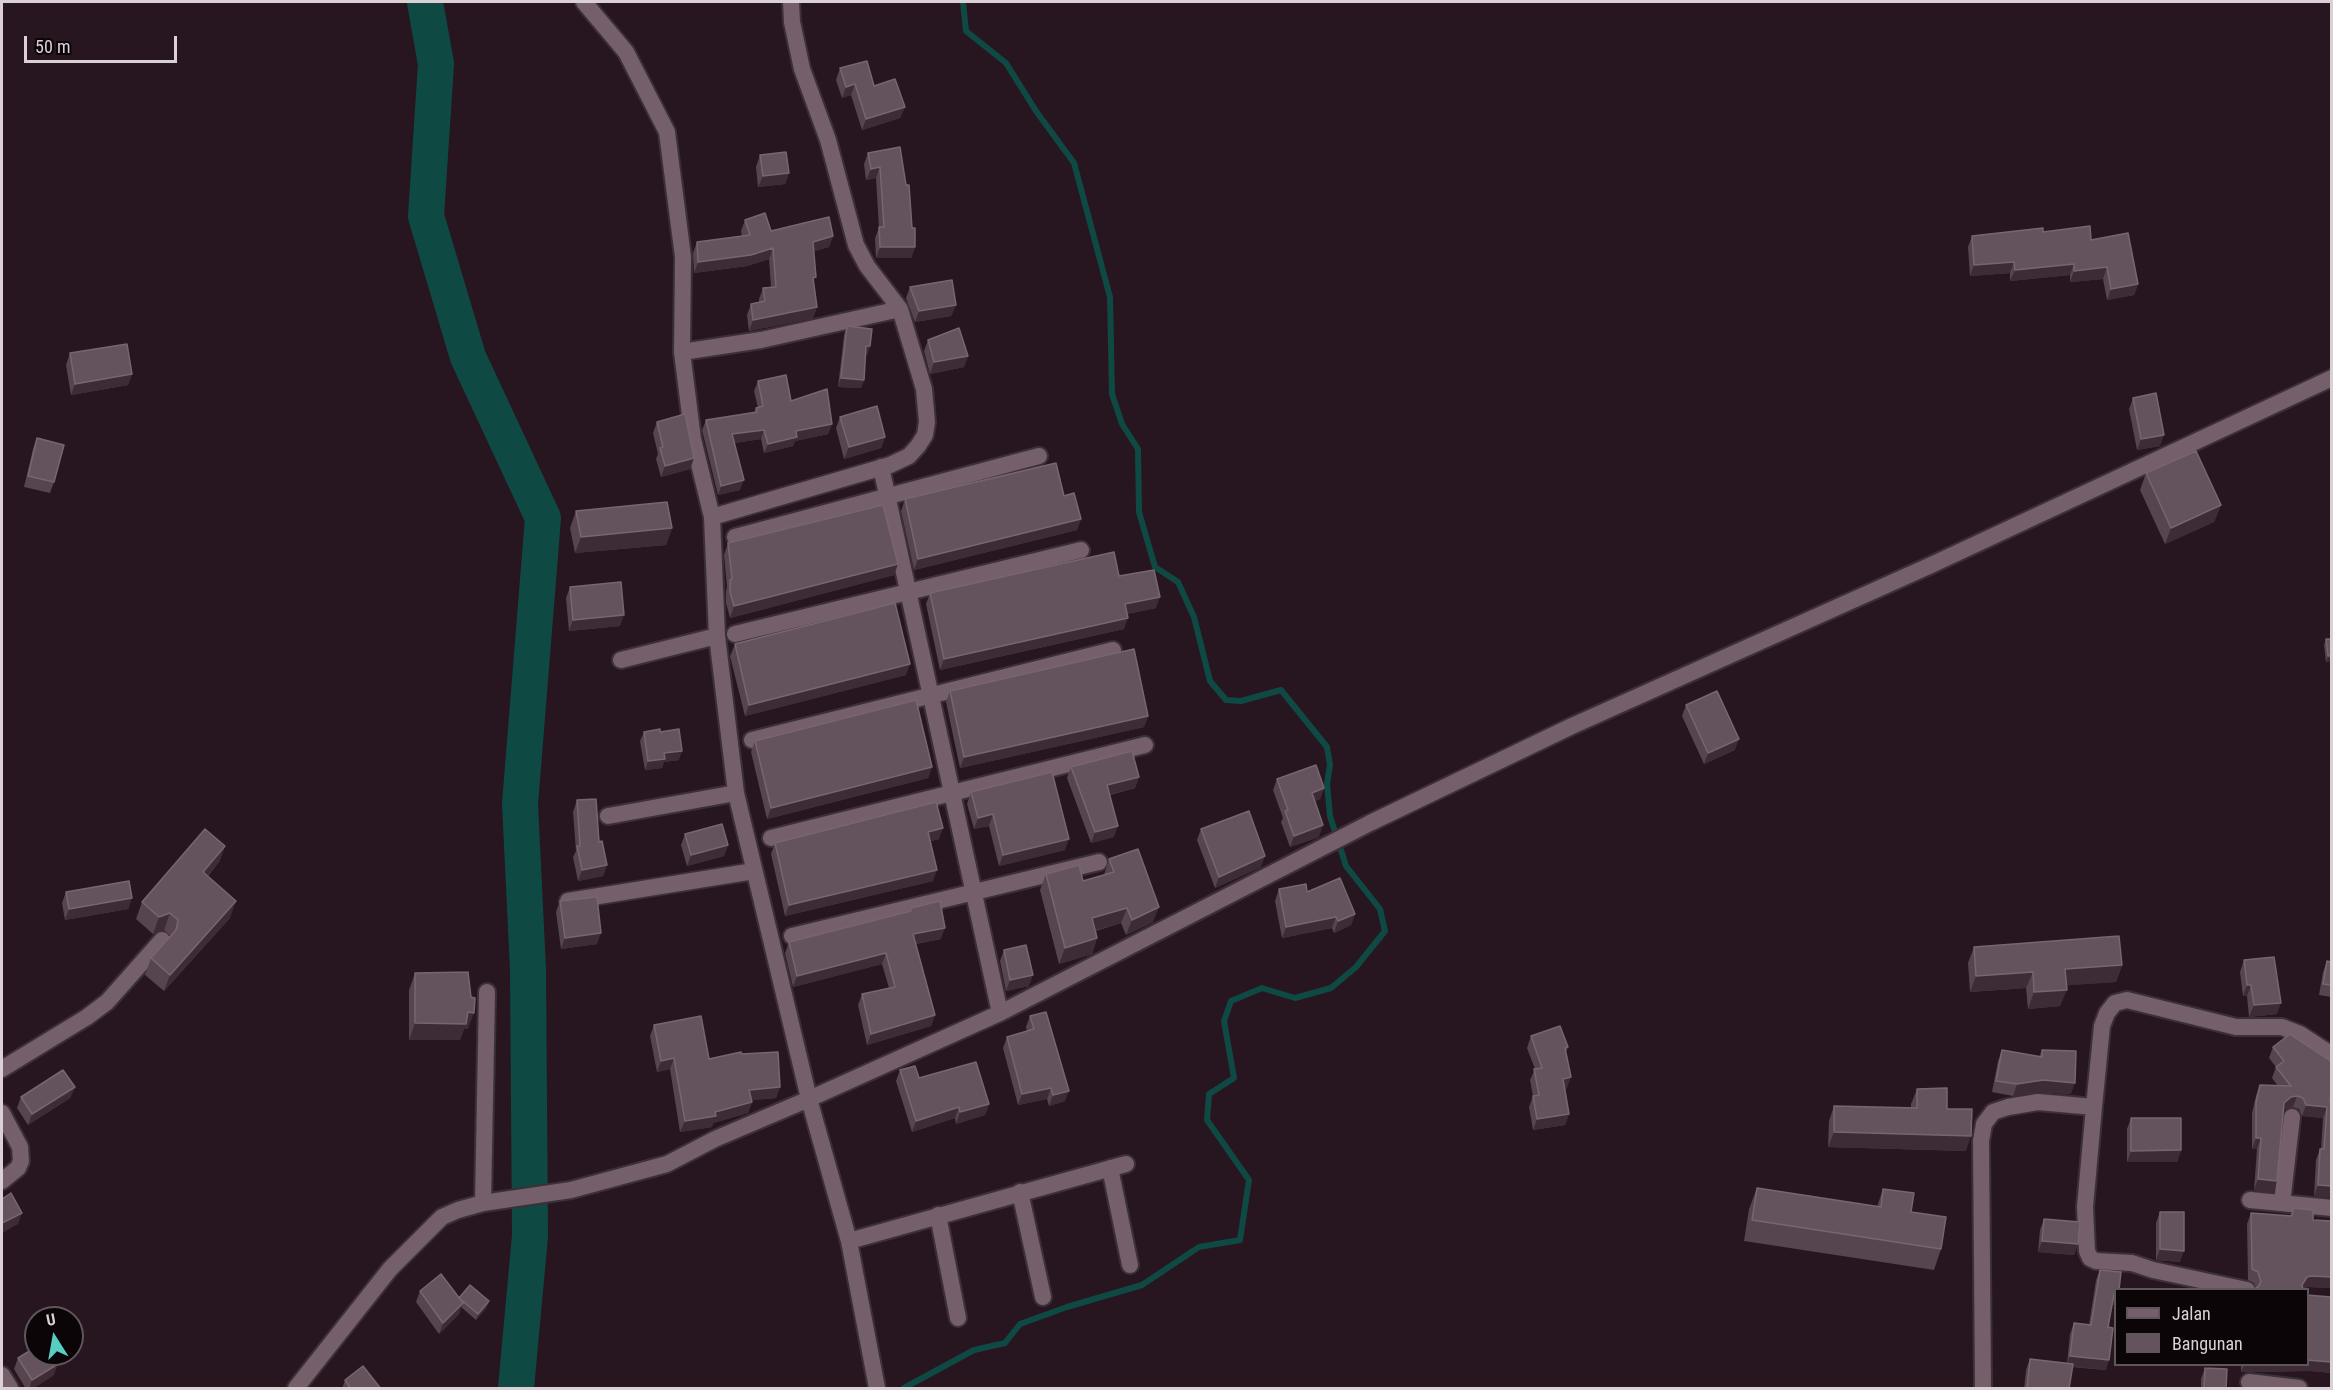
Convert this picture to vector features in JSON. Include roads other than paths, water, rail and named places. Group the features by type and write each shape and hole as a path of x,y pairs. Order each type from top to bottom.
{"street":[{"path":"584,2 626,52 667,132 683,257 682,352 690,421 712,517 717,636 736,793 809,1100 849,1241 877,1389"},
{"path":"712,517 800,489 881,467 909,456 925,435 927,422 924,389 900,309 867,266 856,245 828,140 802,69 792,22 791,2"},
{"path":"682,352 761,340 900,309"},
{"path":"296,1389 390,1269 442,1217 483,1203 571,1190 667,1164 715,1139 809,1100 1000,1012 1370,824 1572,726 1929,566 2331,378"},
{"path":"735,537 1039,456"},
{"path":"881,467 1000,1012"},
{"path":"735,634 1081,550"},
{"path":"621,660 717,636"},
{"path":"752,740 1113,650"},
{"path":"771,838 1145,745"},
{"path":"608,816 736,793"},
{"path":"792,936 1099,862"},
{"path":"561,902 754,871"},
{"path":"2,1070 107,1002 162,940"},
{"path":"483,1203 487,992"},
{"path":"2238,1288 2152,1270 2132,1263 2096,1261 2090,1257 2087,1251 2085,1207 2102,1026 2115,1003 2127,1000 2236,1027 2282,1027 2300,1034 2331,1056"},
{"path":"1983,1389 1981,1141 1984,1124 1993,1112 2038,1101 2094,1107"},
{"path":"2,1113 20,1147 21,1161 18,1168 2,1181"},
{"path":"2282,1203 2292,1117"},
{"path":"849,1241 1118,1166 1130,1265"},
{"path":"1020,1192 1043,1297"},
{"path":"2250,1200 2331,1208"},
{"path":"938,1215 958,1318"},
{"path":"2,1375 10,1389"},
{"path":"2249,1382 2299,1389"}],"waterway":[{"path":"425,2 436,64 426,216 468,357 543,518 520,804 528,969 530,1236 516,1388"},
{"path":"904,1388 974,1350 1005,1343 1020,1324 1067,1307 1142,1285 1199,1247 1240,1240 1249,1180 1207,1120 1209,1094 1234,1078 1224,1021 1231,1001 1262,988 1295,998 1331,988 1356,967 1385,931 1380,909 1346,866 1330,816 1327,784 1330,765 1327,747 1281,690 1241,701 1226,700 1210,681 1194,617 1178,582 1155,567 1139,512 1138,449 1122,424 1112,394 1110,297 1074,163 1036,111 1006,63 966,31 963,2"}]}
